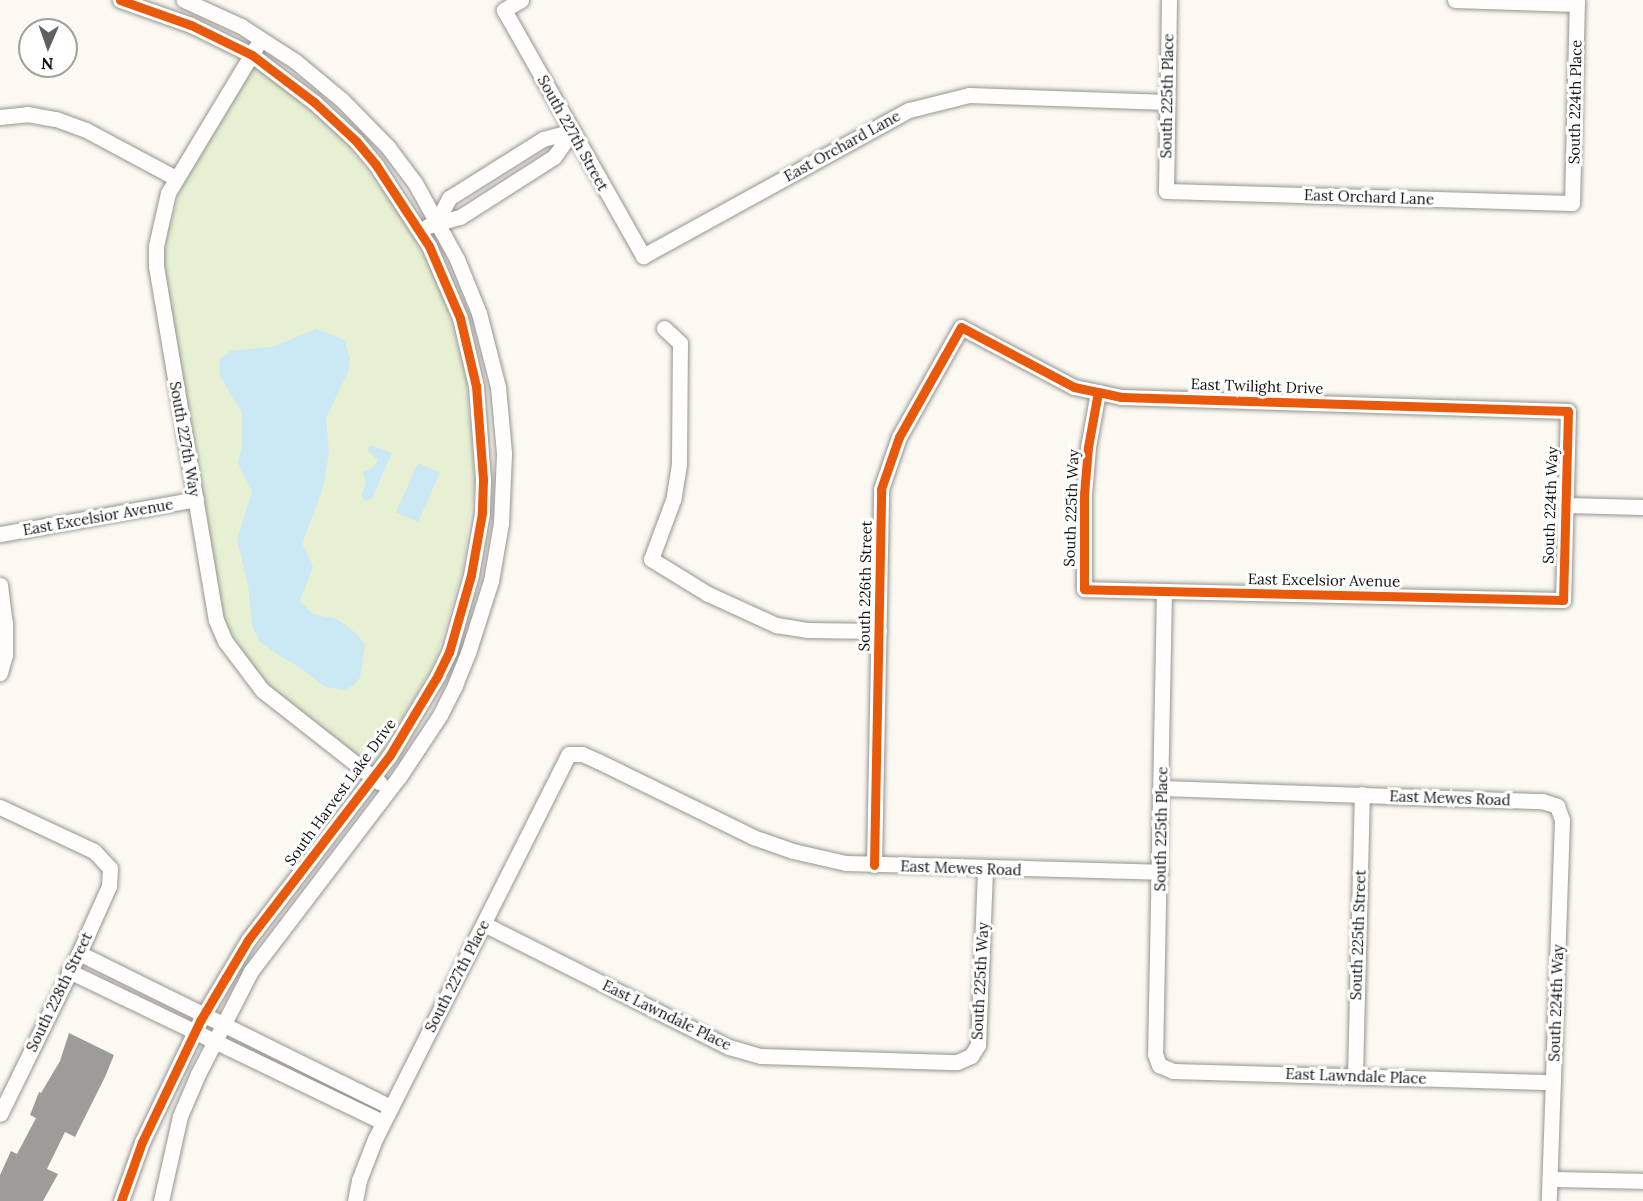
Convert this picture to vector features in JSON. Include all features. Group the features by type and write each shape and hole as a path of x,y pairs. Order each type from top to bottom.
{"street":[{"name":"South Harvest Lake Drive","path":"120,0 191,25 252,55 301,91 356,141 420,230 447,284 469,349 483,445 482,513 471,575 449,652 427,696 390,755 248,940 195,1031 142,1142 121,1201"},
{"path":"161,1201 180,1116 214,1041 251,971 389,790 440,715 468,653 491,581 501,523 504,453 498,387 479,313 457,260 415,183 373,131 342,99 295,61 216,13 184,0"},
{"name":"South 227th Street","path":"521,0 504,10 643,256"},
{"name":"South 225th Place","path":"1166,191 1169,0"},
{"path":"1455,0 1577,2"},
{"name":"South 224th Place","path":"1572,203 1577,2"},
{"name":"South 227th Way","path":"261,39 168,193 160,223 156,266 216,620 225,641 262,690 389,790"},
{"name":"East Orchard Lane","path":"643,256 909,110 969,95 1167,102"},
{"path":"0,117 27,114 56,119 86,130 177,178"},
{"path":"437,221 449,198 543,139 572,131"},
{"path":"420,230 437,221 460,217 554,157 572,131"},
{"path":"498,166 510,185"},
{"name":"East Orchard Lane","path":"1166,191 1572,203"},
{"name":"East Twilight Drive","path":"961,327 1074,387 1121,397 1568,411"},
{"name":"South 226th Street","path":"874,865 881,489 899,437 961,327"},
{"path":"664,328 680,343 679,464 673,500 651,559 708,594 776,625 807,630 879,631"},
{"name":"South 225th Way","path":"1084,589 1084,494 1088,447 1098,392"},
{"name":"South 224th Way","path":"1563,600 1568,411"},
{"name":"East Excelsior Avenue","path":"0,534 196,500"},
{"path":"1565,505 1643,507"},
{"path":"0,585 5,623 5,655 0,673"},
{"name":"East Excelsior Avenue","path":"1084,589 1563,600"},
{"name":"South 225th Place","path":"1160,1065 1155,1054 1162,788 1164,591"},
{"name":"East Mewes Road","path":"569,754 582,754 598,760 753,837 794,852 846,863 1160,872"},
{"name":"South 227th Place","path":"356,1201 359,1180 383,1122 569,754"},
{"name":"East Mewes Road","path":"1162,788 1542,801 1557,806"},
{"name":"South 225th Street","path":"1354,1076 1362,794"},
{"name":"South 224th Way","path":"1549,1201 1562,820 1557,806"},
{"name":"South 228th Street","path":"0,807 94,851 110,868 109,886 79,953 0,1114"},
{"name":"South 225th Way","path":"970,1056 978,1045 985,868"},
{"name":"East Lawndale Place","path":"483,924 729,1047 761,1056 957,1062 970,1056"},
{"path":"79,953 205,1013 391,1107"},
{"path":"69,971 383,1122"},
{"name":"East Lawndale Place","path":"1160,1065 1173,1071 1553,1082"},
{"path":"1550,1179 1643,1181"}],"green space":[{"path":"254,64 340,135 400,214 441,287 466,375 475,482 462,572 435,662 373,768 262,682 224,621 161,260 182,184"}],"water":[{"path":"316,329 345,340 350,360 348,372 326,418 329,452 323,488 302,544 313,567 300,601 313,614 337,619 357,634 365,645 360,678 354,685 344,690 325,687 301,668 260,642 252,625 248,585 237,540 252,492 238,463 242,446 242,413 219,374 220,359 230,351 272,347"},
{"path":"370,445 392,453 372,498 366,501 361,496 366,483 363,472 375,466 378,460 368,451"},
{"path":"418,463 440,473 418,522 396,512"}],"building":[{"path":"69,1033 114,1055 105,1077 75,1137 65,1132 47,1169 58,1174 43,1201 0,1201 0,1175 11,1151 17,1154 36,1118 30,1115 39,1092 41,1093 60,1061"}],"cycle path":[{"path":"120,0 191,25 252,55 314,102 356,141 376,165 429,246 460,318 476,386 483,480 482,513 471,575 449,652 438,675 390,755 248,940 200,1021 142,1142 121,1201"},
{"path":"874,865 881,489 899,437 961,327 1074,387 1098,392 1121,397 1568,411 1563,600 1084,589 1084,494 1088,447 1098,392"}]}
